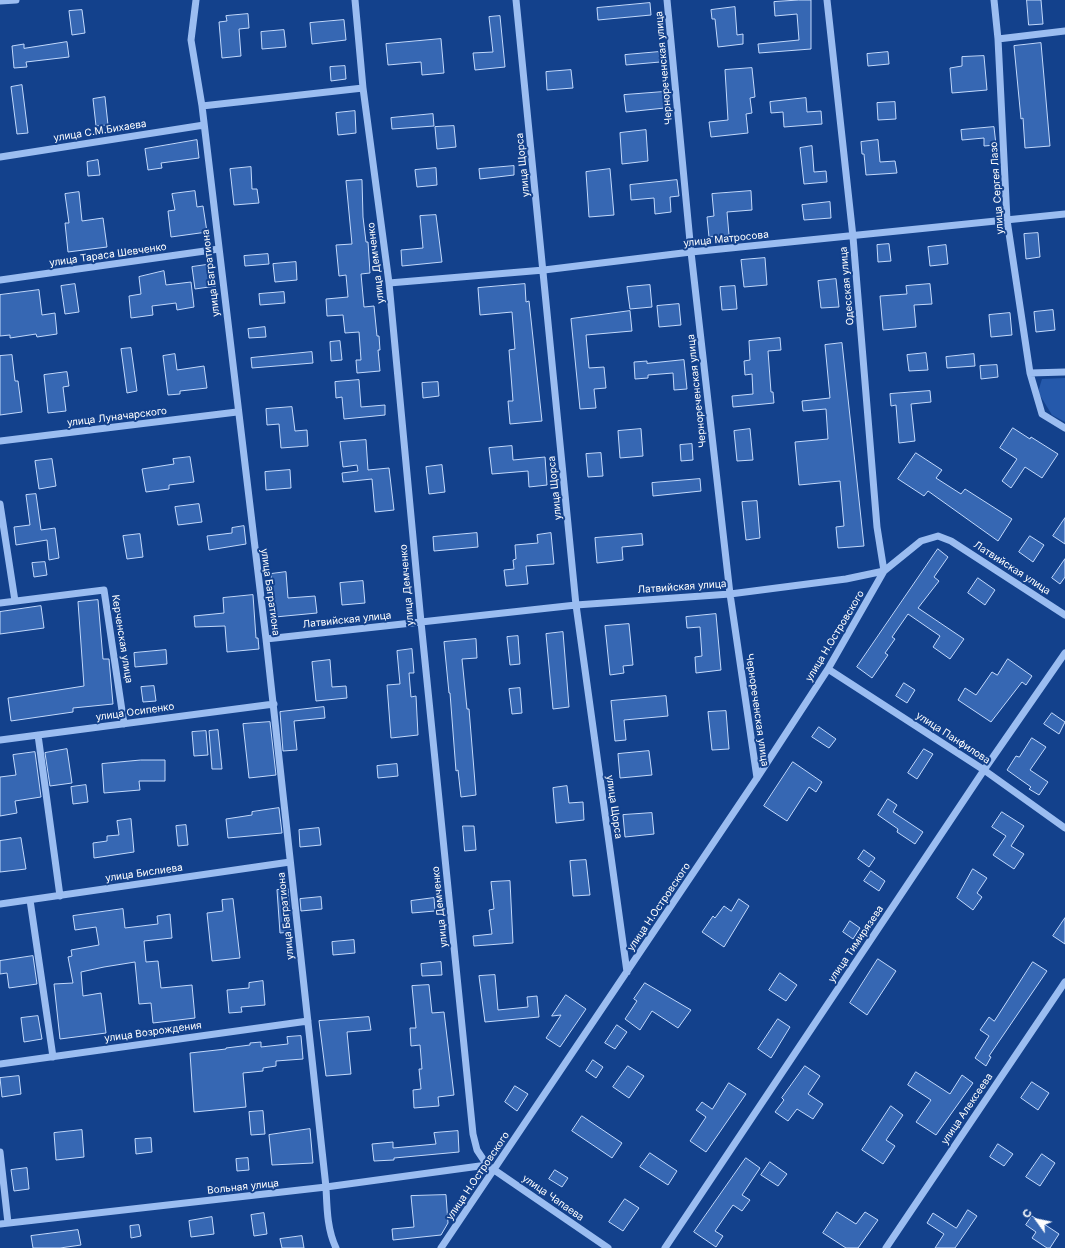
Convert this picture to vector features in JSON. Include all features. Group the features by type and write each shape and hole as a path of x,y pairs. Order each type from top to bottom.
{"street":[{"path":"0,1 16,0"},
{"name":"улица Багратиона","path":"196,0 192,40 202,106 237,412 274,704 326,1187 327,1215 332,1240 336,1248"},
{"name":"улица Демченко","path":"355,0 363,88 389,283 421,622 472,1121 477,1150 487,1165"},
{"name":"улица Щорса","path":"516,0 576,604 627,972"},
{"name":"Чернореченская улица","path":"667,0 691,252 730,594 756,778"},
{"name":"Одесская улица","path":"827,0 853,237 877,526 884,571"},
{"name":"улица Сергея Лазо","path":"994,0 998,39 1008,220 1030,373 1042,414 1065,428"},
{"path":"998,39 1065,31"},
{"path":"202,106 363,88"},
{"name":"улица С.М.Бихаева","path":"0,157 204,125"},
{"name":"улица Матросова","path":"389,283 544,270 691,252 853,237 1065,214"},
{"name":"улица Тараса Шевченко","path":"0,280 219,249"},
{"path":"1030,373 1065,372"},
{"name":"улица Луначарского","path":"0,441 237,412"},
{"path":"0,504 15,601"},
{"name":"Латвийская улица","path":"266,639 576,604 730,594 846,579 884,571 921,542 938,536 951,541 1065,615"},
{"name":"улица Н.Островского","path":"441,1248 495,1170 828,669 884,571"},
{"name":"Керченская улица","path":"0,603 104,590 124,724"},
{"name":"улица Тимирязева","path":"665,1248 984,770 1065,653"},
{"name":"улица Панфилова","path":"828,669 984,770 1065,828"},
{"name":"улица Осипенко","path":"0,740 274,704"},
{"path":"38,735 60,896"},
{"name":"улица Бислиева","path":"0,904 290,862"},
{"path":"30,900 53,1057"},
{"name":"улица Алексеева","path":"886,1248 1065,982"},
{"name":"улица Возрождения","path":"0,1064 308,1020"},
{"path":"0,1152 4,1224"},
{"name":"улица Чапаева","path":"487,1165 608,1248"},
{"name":"Вольная улица","path":"4,1224 326,1187 487,1165"}],"shaded area":[{"path":"1065,378 1065,422 1052,415 1038,392 1042,379"}],"building":[{"path":"811,0 811,49 759,53 758,44 799,40 797,14 775,16 774,2"},
{"path":"1027,0 1041,0 1043,24 1029,25"},
{"path":"650,3 651,15 598,20 597,8"},
{"path":"735,7 737,35 743,34 743,44 718,47 715,19 712,19 711,10"},
{"path":"82,10 85,33 72,35 69,11"},
{"path":"248,14 249,28 239,29 241,56 222,58 219,22 227,21 226,16"},
{"path":"500,16 505,67 475,70 473,53 493,52 489,17"},
{"path":"344,20 346,40 312,44 310,23"},
{"path":"284,30 286,47 262,49 261,32"},
{"path":"441,39 444,73 422,75 421,62 388,65 386,44"},
{"path":"67,42 69,57 26,62 27,67 14,68 12,46 24,44 24,48"},
{"path":"1041,43 1050,146 1025,148 1023,118 1021,119 1014,46"},
{"path":"659,52 660,62 626,65 625,55"},
{"path":"888,52 889,64 868,66 867,54"},
{"path":"984,56 987,90 952,93 950,68 962,66 962,57"},
{"path":"345,66 346,79 331,81 330,67"},
{"path":"752,68 755,97 750,98 752,113 746,114 748,133 711,137 709,122 728,120 725,70"},
{"path":"571,70 573,88 547,90 546,72"},
{"path":"22,85 28,133 17,134 11,87"},
{"path":"663,92 665,108 626,112 624,95"},
{"path":"105,97 108,125 96,126 93,99"},
{"path":"806,98 807,112 821,111 822,124 784,127 783,112 771,113 770,102"},
{"path":"895,102 896,119 878,120 877,103"},
{"path":"355,111 356,133 338,135 336,113"},
{"path":"433,114 434,126 392,129 391,118"},
{"path":"454,126 456,147 437,149 435,127"},
{"path":"994,127 996,145 984,146 984,138 962,140 961,130"},
{"path":"646,130 648,161 622,164 620,133"},
{"path":"197,140 199,158 161,163 162,168 148,170 145,149"},
{"path":"878,140 880,162 895,161 897,173 866,175 861,142"},
{"path":"812,146 814,172 826,171 827,182 804,184 800,148"},
{"path":"98,160 100,175 88,176 87,162"},
{"path":"514,166 514,175 480,179 479,169"},
{"path":"251,167 252,189 257,189 259,203 234,205 230,169"},
{"path":"436,168 437,185 417,187 415,170"},
{"path":"610,169 614,215 589,217 586,172"},
{"path":"362,180 363,217 366,242 368,242 370,273 361,274 364,307 374,306 377,336 379,336 380,350 378,350 380,371 357,373 356,360 361,360 359,332 345,333 343,315 327,316 326,299 348,297 346,275 339,276 336,245 352,244 346,181"},
{"path":"677,180 679,196 670,197 671,212 655,214 654,198 631,200 630,185"},
{"path":"195,191 197,207 203,206 207,232 171,237 168,211 175,210 172,194"},
{"path":"751,191 752,210 727,212 729,235 709,237 707,217 714,216 712,194"},
{"path":"79,192 82,221 103,218 107,247 68,252 65,223 69,223 65,194"},
{"path":"830,202 831,218 804,220 802,205"},
{"path":"436,215 442,262 402,266 401,250 423,248 420,216"},
{"path":"1038,233 1040,257 1026,259 1024,234"},
{"path":"889,244 891,261 878,262 877,245"},
{"path":"946,245 948,264 930,266 928,247"},
{"path":"268,254 269,264 245,266 244,256"},
{"path":"765,258 767,285 744,287 741,260"},
{"path":"296,262 297,280 275,282 273,264"},
{"path":"213,264 216,286 195,289 192,267"},
{"path":"164,271 166,285 191,282 194,307 177,310 176,303 152,306 153,315 131,318 129,296 141,294 139,277"},
{"path":"836,279 839,307 821,308 818,281"},
{"path":"75,284 79,312 65,314 61,286"},
{"path":"525,284 526,302 529,301 542,421 510,424 508,401 513,401 509,350 515,349 512,312 480,315 478,288"},
{"path":"930,284 932,304 914,305 916,327 883,330 880,296 907,294 906,286"},
{"path":"650,285 652,307 630,309 627,287"},
{"path":"735,286 737,309 722,310 720,287"},
{"path":"39,290 42,315 55,313 57,334 37,337 36,334 10,338 10,335 0,336 0,295"},
{"path":"284,292 285,303 260,305 259,294"},
{"path":"679,304 681,325 659,327 657,306"},
{"path":"1053,310 1055,330 1036,332 1034,312"},
{"path":"630,311 632,331 586,335 589,368 604,367 606,388 594,389 596,408 580,409 571,319"},
{"path":"1010,313 1012,335 991,337 989,315"},
{"path":"265,327 266,337 249,338 248,329"},
{"path":"780,338 781,350 768,351 771,392 773,392 774,403 733,407 732,396 753,394 752,374 745,375 744,361 750,360 749,341"},
{"path":"340,341 342,360 331,361 330,342"},
{"path":"842,343 864,546 838,548 836,527 844,526 840,481 799,485 795,442 828,439 826,409 803,411 802,401 830,398 825,345"},
{"path":"131,348 137,391 127,393 121,349"},
{"path":"312,352 313,363 252,368 251,358"},
{"path":"926,353 928,370 909,371 907,355"},
{"path":"175,354 177,370 204,366 207,388 180,391 180,394 168,395 163,356"},
{"path":"974,354 975,366 947,368 946,357"},
{"path":"12,355 15,381 18,381 22,412 0,415 0,356"},
{"path":"684,360 687,389 674,390 673,373 648,375 648,378 635,379 634,362 647,361 647,363"},
{"path":"997,365 998,377 981,379 980,366"},
{"path":"67,372 69,386 63,387 66,411 48,413 44,375"},
{"path":"359,380 361,407 385,405 385,415 344,419 342,397 336,398 335,382"},
{"path":"438,382 439,396 423,398 422,383"},
{"path":"930,391 931,402 911,404 915,441 899,443 896,405 891,406 890,394"},
{"path":"292,407 295,431 307,430 308,446 281,448 279,424 267,425 266,409"},
{"path":"1013,428 1030,439 1031,437 1058,454 1042,478 1025,467 1011,488 1002,481 1017,459 1000,448"},
{"path":"641,429 643,456 620,458 618,431"},
{"path":"750,429 753,460 737,461 734,431"},
{"path":"366,440 368,470 389,468 394,510 375,512 372,479 343,482 342,473 358,471 357,465 343,467 340,442"},
{"path":"692,444 693,460 681,461 680,445"},
{"path":"512,446 513,460 545,457 547,485 529,487 528,471 492,474 489,448"},
{"path":"601,453 603,476 588,477 586,454"},
{"path":"916,453 942,470 936,478 961,494 965,489 1012,519 998,541 928,491 924,496 898,479"},
{"path":"190,457 194,482 169,485 169,489 146,492 142,469 174,464 173,459"},
{"path":"52,459 56,486 39,489 35,461"},
{"path":"442,465 445,492 429,494 426,467"},
{"path":"290,470 291,488 266,490 265,472"},
{"path":"700,479 701,491 653,496 652,483"},
{"path":"36,494 41,530 55,528 59,558 49,560 47,540 16,545 14,527 30,525 26,495"},
{"path":"757,501 760,538 746,540 742,502"},
{"path":"199,504 202,522 178,525 175,507"},
{"path":"1065,518 1065,544 1053,536"},
{"path":"244,526 246,544 209,550 207,536 232,533 232,528"},
{"path":"477,533 478,547 434,551 433,537"},
{"path":"551,533 554,564 526,566 528,584 506,586 504,570 514,569 513,560 516,559 515,545 538,543 537,535"},
{"path":"140,534 143,557 127,559 123,536"},
{"path":"642,534 643,545 622,547 623,560 597,563 595,538"},
{"path":"1030,536 1044,545 1033,562 1019,552"},
{"path":"938,549 948,557 934,577 939,581 918,608 964,639 950,659 933,647 940,636 908,614 892,637 895,639 885,653 888,655 872,678 857,667"},
{"path":"1065,559 1065,577 1060,584 1052,578"},
{"path":"45,562 47,575 34,577 32,563"},
{"path":"286,572 288,598 315,596 317,613 275,617 271,574"},
{"path":"978,578 995,590 985,605 968,593"},
{"path":"363,581 365,603 342,605 340,583"},
{"path":"253,595 256,638 258,638 259,649 227,652 225,626 195,627 194,616 224,613 223,598"},
{"path":"98,600 103,659 109,659 113,704 73,708 73,712 11,721 8,698 84,686 78,602"},
{"path":"41,606 44,628 0,634 0,612"},
{"path":"716,614 721,670 696,673 695,657 702,656 700,627 687,628 686,617"},
{"path":"629,624 633,665 623,666 624,673 610,675 605,626"},
{"path":"563,632 569,707 553,709 546,634"},
{"path":"518,636 520,664 510,665 507,637"},
{"path":"476,639 477,658 462,659 467,709 469,709 476,795 461,797 458,770 456,771 450,693 444,642"},
{"path":"412,649 414,673 409,673 411,697 416,696 418,735 391,738 387,685 400,684 397,651"},
{"path":"166,650 167,664 135,667 134,653"},
{"path":"1008,659 1032,676 1026,685 1022,682 991,722 958,700 965,688 976,695 992,672 997,675"},
{"path":"330,660 332,687 346,686 347,698 316,701 312,662"},
{"path":"904,683 915,690 907,703 896,696"},
{"path":"154,686 156,701 143,702 141,687"},
{"path":"520,688 522,713 512,714 509,689"},
{"path":"666,696 668,716 624,720 626,740 615,741 611,701"},
{"path":"324,707 325,718 294,721 297,750 283,751 280,712"},
{"path":"726,711 729,749 712,750 708,712"},
{"path":"1052,713 1065,722 1059,734 1044,724"},
{"path":"270,722 276,775 249,778 243,724"},
{"path":"819,727 836,739 829,748 812,737"},
{"path":"218,730 222,769 212,769 209,731"},
{"path":"206,731 208,755 194,756 192,732"},
{"path":"1032,738 1046,747 1030,770 1048,782 1039,795 1029,789 1031,787 1007,770 1016,756 1019,757"},
{"path":"67,749 72,783 50,786 45,753"},
{"path":"924,749 933,754 917,779 908,773"},
{"path":"649,751 652,775 620,778 618,754"},
{"path":"35,752 41,797 15,801 17,813 0,816 0,777 16,775 13,755"},
{"path":"141,760 165,760 165,781 139,781 140,790 104,793 102,764"},
{"path":"793,762 822,782 816,792 809,787 787,821 764,806"},
{"path":"397,764 398,776 378,778 377,766"},
{"path":"86,785 88,802 73,804 71,787"},
{"path":"567,786 569,803 583,802 584,820 556,823 553,788"},
{"path":"888,799 897,805 893,812 923,832 915,844 897,832 898,829 878,815"},
{"path":"279,808 282,833 228,838 226,819 252,815 252,812"},
{"path":"1002,812 1024,826 1011,846 1024,854 1014,869 993,855 1006,836 992,827"},
{"path":"652,813 654,834 625,837 623,815"},
{"path":"131,819 134,852 94,858 93,843 107,841 107,836 119,835 117,821"},
{"path":"186,825 188,845 178,846 176,826"},
{"path":"463,826 474,826 476,850 465,851"},
{"path":"319,828 321,845 300,847 299,830"},
{"path":"21,838 26,869 0,872 0,841"},
{"path":"864,850 875,858 869,867 858,859"},
{"path":"586,860 590,895 573,896 570,861"},
{"path":"973,869 987,878 977,893 982,897 973,910 957,898"},
{"path":"871,871 885,881 879,891 864,881"},
{"path":"510,881 513,943 474,946 473,936 492,934 489,910 494,909 491,882"},
{"path":"288,889 291,932 280,933 277,890"},
{"path":"321,897 322,909 301,911 300,899"},
{"path":"434,898 435,911 412,913 411,901"},
{"path":"233,899 240,958 212,961 207,913 223,911 222,900"},
{"path":"739,899 749,906 724,947 702,932 713,916 715,918 724,906 731,911"},
{"path":"123,909 125,928 158,924 157,916 170,914 172,938 144,941 146,962 158,961 161,988 192,985 195,1018 153,1023 151,1003 139,1004 135,962 81,972 83,996 101,993 106,1033 60,1039 54,984 73,983 68,957 72,956 71,950 99,945 96,927 75,930 73,916"},
{"path":"1065,918 1065,944 1053,936"},
{"path":"850,921 860,928 853,939 843,932"},
{"path":"354,940 355,953 333,955 332,942"},
{"path":"33,956 37,984 9,988 7,973 0,974 0,961"},
{"path":"878,959 896,971 867,1015 850,1003"},
{"path":"441,962 442,975 422,976 421,964"},
{"path":"1033,962 1047,971 989,1056 991,1057 986,1066 975,1058 989,1036 980,1030 989,1017 994,1021"},
{"path":"780,973 797,985 786,1001 769,990"},
{"path":"495,975 498,1010 528,1007 527,997 537,996 539,1017 485,1022 479,976"},
{"path":"263,981 265,1005 241,1007 242,1012 229,1013 227,990 249,988 249,983"},
{"path":"645,983 691,1010 678,1028 652,1011 640,1030 625,1019 637,1001 634,999"},
{"path":"429,985 432,1013 444,1012 454,1095 438,1097 439,1106 414,1108 413,1090 421,1089 419,1069 422,1069 420,1045 411,1046 410,1028 416,1028 412,986"},
{"path":"566,995 586,1009 560,1047 546,1038 561,1015 552,1016"},
{"path":"38,1016 42,1039 24,1042 21,1018"},
{"path":"369,1017 371,1030 347,1032 351,1074 326,1076 319,1021"},
{"path":"778,1019 790,1027 771,1058 758,1049"},
{"path":"617,1025 627,1032 615,1049 605,1043"},
{"path":"301,1036 303,1059 276,1061 276,1066 263,1068 263,1071 243,1073 246,1107 194,1112 190,1053 250,1045 250,1043 261,1042 261,1047 288,1044 287,1037"},
{"path":"593,1060 603,1067 596,1078 586,1071"},
{"path":"628,1066 644,1076 629,1098 613,1087"},
{"path":"805,1066 820,1076 808,1094 823,1104 813,1119 797,1109 788,1121 775,1112 784,1100 782,1098"},
{"path":"916,1072 950,1094 962,1075 973,1083 936,1135 916,1122 931,1100 908,1085"},
{"path":"19,1076 21,1094 2,1097 0,1078"},
{"path":"1032,1082 1049,1093 1038,1110 1021,1098"},
{"path":"729,1083 746,1094 706,1152 690,1141 706,1117 696,1110 702,1102 712,1109"},
{"path":"515,1086 528,1094 517,1111 505,1102"},
{"path":"891,1106 903,1115 886,1140 895,1146 883,1164 862,1150"},
{"path":"263,1111 265,1134 251,1135 249,1112"},
{"path":"582,1116 622,1143 612,1158 572,1131"},
{"path":"310,1129 313,1163 272,1165 269,1135"},
{"path":"82,1130 84,1157 56,1160 54,1133"},
{"path":"458,1131 459,1152 374,1161 372,1144 393,1142 393,1148 436,1144 434,1133"},
{"path":"151,1138 152,1152 136,1154 135,1139"},
{"path":"998,1144 1013,1154 1004,1166 990,1157"},
{"path":"650,1153 677,1171 668,1185 640,1167"},
{"path":"1042,1154 1055,1163 1040,1186 1026,1177"},
{"path":"248,1158 249,1170 237,1171 236,1159"},
{"path":"746,1158 760,1168 742,1195 750,1200 742,1211 733,1205 715,1231 723,1236 716,1247 694,1232"},
{"path":"770,1162 787,1174 778,1186 761,1175"},
{"path":"27,1168 29,1189 14,1191 11,1170"},
{"path":"555,1170 568,1178 562,1187 549,1179"},
{"path":"446,1195 448,1223 441,1235 393,1240 392,1229 414,1227 411,1196"},
{"path":"625,1199 639,1208 623,1231 609,1222"},
{"path":"968,1210 977,1216 955,1248 935,1248 944,1234 927,1223 933,1213 956,1228"},
{"path":"837,1212 856,1224 865,1212 878,1220 858,1248 846,1248 823,1233"},
{"path":"264,1213 267,1234 254,1236 251,1215"},
{"path":"1032,1216 1059,1234 1050,1248 1047,1248 1032,1238 1036,1232 1026,1225"},
{"path":"212,1217 214,1234 191,1237 189,1221"},
{"path":"139,1225 141,1236 131,1238 130,1226"},
{"path":"78,1230 81,1245 60,1248 33,1248 31,1236"},
{"path":"302,1236 304,1248 282,1248 280,1239"}]}
